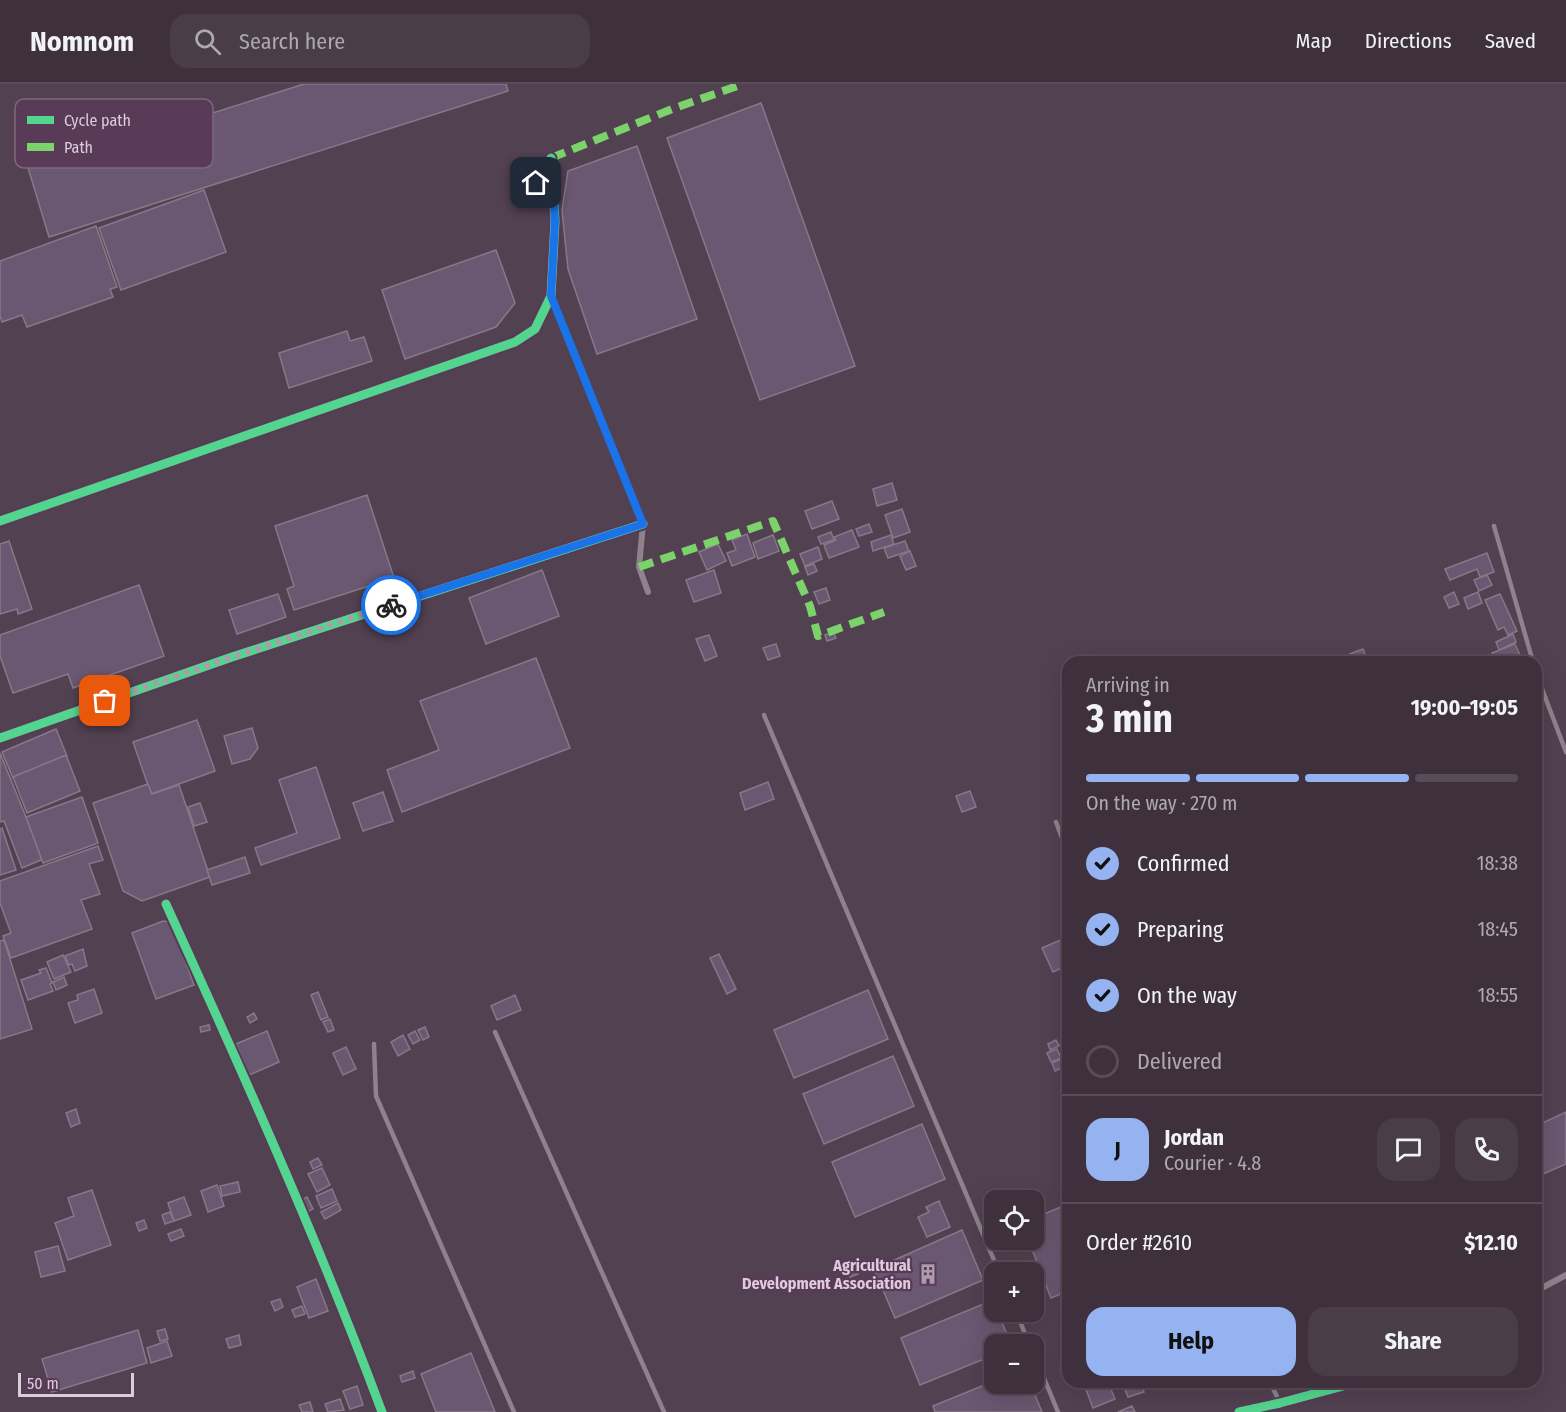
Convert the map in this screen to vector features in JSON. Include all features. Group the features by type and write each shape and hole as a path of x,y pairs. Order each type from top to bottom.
{"street":[{"path":"0,521 515,342 535,329 551,296 554,205 536,183 551,158"},
{"path":"551,296 643,524 639,567 648,592"},
{"path":"0,738 232,657 643,524"},
{"path":"166,904 246,1081 382,1412"},
{"path":"1542,1288 1566,1275"},
{"path":"1239,1412 1336,1388"}],"lane":[{"path":"1494,526 1531,656"},
{"path":"1542,689 1566,752"},
{"path":"764,715 995,1262"},
{"path":"1056,822 1062,838"},
{"path":"495,1032 664,1412"},
{"path":"374,1044 376,1095 514,1412"},
{"path":"1044,1378 1058,1412"},
{"path":"1273,1388 1280,1403"}],"building":[{"path":"304,84 506,84 508,91 49,237 28,168 213,168 213,113"},
{"path":"761,103 855,366 760,400 667,138"},
{"path":"637,146 697,319 597,354 568,269 562,210 568,171"},
{"path":"204,190 226,252 121,290 99,228"},
{"path":"96,226 117,287 110,289 113,297 27,327 22,315 2,322 0,316 0,261"},
{"path":"496,250 515,303 496,327 405,359 382,290"},
{"path":"347,331 350,341 364,337 372,361 289,388 279,353"},
{"path":"892,483 897,500 877,506 873,489"},
{"path":"367,495 394,578 294,610 287,589 294,586 275,526"},
{"path":"832,501 839,519 812,529 805,511"},
{"path":"902,509 910,532 893,538 885,515"},
{"path":"869,524 872,532 859,536 856,529"},
{"path":"852,530 859,547 829,558 824,545 836,540 834,537"},
{"path":"831,532 834,540 821,544 818,537"},
{"path":"747,534 755,557 732,566 727,553 736,550 732,540"},
{"path":"773,535 779,551 758,559 753,543"},
{"path":"891,535 894,544 873,551 871,542"},
{"path":"9,541 32,609 18,614 17,609 0,614 0,544"},
{"path":"905,541 909,551 888,558 884,548"},
{"path":"718,544 726,561 707,570 699,552"},
{"path":"818,547 822,559 805,566 800,554"},
{"path":"910,551 916,566 906,570 900,556"},
{"path":"1487,553 1494,572 1480,577 1477,569 1450,580 1445,569"},
{"path":"814,564 817,571 808,575 805,567"},
{"path":"542,570 559,616 486,644 469,598"},
{"path":"714,570 721,593 694,602 686,580"},
{"path":"1487,575 1492,585 1479,591 1474,580"},
{"path":"139,585 164,656 73,688 68,674 13,693 0,656 0,635"},
{"path":"826,588 830,600 819,604 814,592"},
{"path":"1454,592 1459,604 1449,608 1444,597"},
{"path":"1478,592 1482,603 1468,609 1464,598"},
{"path":"278,594 286,617 237,634 229,610"},
{"path":"1500,594 1517,631 1508,635 1504,627 1498,630 1485,600"},
{"path":"833,632 836,638 827,641 825,635"},
{"path":"1513,634 1516,642 1499,650 1496,642"},
{"path":"709,635 717,656 705,661 696,639"},
{"path":"776,644 780,656 768,660 763,648"},
{"path":"1515,644 1520,656 1493,656 1492,653"},
{"path":"1363,649 1366,656 1345,656"},
{"path":"536,658 570,748 402,812 387,770 439,750 420,701"},
{"path":"197,720 215,771 151,794 133,742"},
{"path":"252,728 258,748 250,759 232,764 224,736"},
{"path":"56,729 67,756 13,778 2,752"},
{"path":"0,753 43,859 22,868 4,821 0,822"},
{"path":"66,755 80,791 27,813 13,777"},
{"path":"316,767 340,838 261,865 255,848 297,833 279,780"},
{"path":"768,782 774,799 745,810 740,793"},
{"path":"148,784 152,794 179,785 210,877 142,901 123,891 93,803"},
{"path":"970,791 976,807 962,812 956,796"},
{"path":"383,792 393,821 363,831 353,803"},
{"path":"82,797 98,843 43,863 26,817"},
{"path":"200,803 207,822 194,826 188,807"},
{"path":"2,828 16,870 0,875 0,829"},
{"path":"98,846 103,860 89,864 100,894 81,900 92,929 11,958 3,936 11,933 0,903 0,881"},
{"path":"245,857 250,873 212,885 207,870"},
{"path":"163,921 172,925 194,985 156,999 132,933"},
{"path":"4,940 32,1029 0,1039 0,941"},
{"path":"1062,940 1062,968 1053,972 1042,948"},
{"path":"83,949 87,966 75,971 65,956"},
{"path":"719,954 736,989 727,994 710,958"},
{"path":"63,955 71,972 54,979 47,962"},
{"path":"46,968 53,991 28,1000 21,980 41,973 39,970"},
{"path":"64,977 67,985 56,990 53,982"},
{"path":"94,989 102,1013 75,1023 68,1003 78,1000 77,995"},
{"path":"868,990 888,1039 794,1078 774,1030"},
{"path":"318,992 328,1017 321,1020 311,995"},
{"path":"515,995 521,1010 497,1020 491,1006"},
{"path":"254,1013 257,1019 250,1023 247,1017"},
{"path":"330,1019 334,1030 328,1032 323,1022"},
{"path":"209,1025 210,1030 201,1032 200,1027"},
{"path":"425,1027 429,1037 423,1040 418,1030"},
{"path":"267,1031 279,1062 249,1075 236,1044"},
{"path":"415,1031 420,1040 413,1044 408,1035"},
{"path":"403,1035 410,1049 398,1056 391,1042"},
{"path":"1056,1040 1059,1046 1050,1050 1048,1044"},
{"path":"346,1047 356,1069 343,1075 333,1053"},
{"path":"1057,1049 1061,1058 1051,1062 1047,1053"},
{"path":"893,1056 914,1106 824,1144 803,1094"},
{"path":"1061,1059 1062,1068 1055,1071 1052,1063"},
{"path":"76,1109 80,1123 71,1127 66,1113"},
{"path":"1566,1112 1566,1164 1542,1174 1542,1123"},
{"path":"922,1124 945,1179 855,1217 832,1162"},
{"path":"318,1158 322,1165 313,1169 310,1162"},
{"path":"322,1168 330,1185 317,1192 308,1174"},
{"path":"238,1182 240,1192 222,1196 220,1186"},
{"path":"217,1185 224,1206 208,1212 201,1191"},
{"path":"332,1189 337,1201 321,1208 316,1196"},
{"path":"92,1190 111,1245 68,1260 55,1223 74,1216 68,1198"},
{"path":"184,1197 191,1215 174,1221 168,1203"},
{"path":"307,1197 313,1209 305,1213 300,1201"},
{"path":"939,1201 950,1227 927,1237 918,1217 929,1212 926,1207"},
{"path":"338,1203 341,1210 325,1219 321,1212"},
{"path":"1062,1206 1062,1293 1051,1298 1044,1280 1044,1262 1037,1262 1032,1250 1044,1250 1044,1214"},
{"path":"170,1212 174,1221 165,1224 162,1215"},
{"path":"144,1220 147,1228 139,1231 136,1223"},
{"path":"181,1229 184,1236 171,1241 168,1234"},
{"name":"Agricultural Development Association","path":"962,1230 983,1280 895,1318 874,1269"},
{"path":"58,1246 65,1271 41,1277 35,1252"},
{"path":"853,1262 858,1274 850,1277 845,1265"},
{"path":"316,1279 328,1311 309,1318 297,1287"},
{"path":"280,1299 283,1307 275,1311 271,1302"},
{"path":"984,1304 984,1322 1002,1322 1007,1334 984,1334 984,1359 920,1385 901,1338"},
{"path":"302,1306 305,1314 295,1317 292,1310"},
{"path":"165,1329 168,1339 160,1341 157,1331"},
{"path":"138,1330 147,1363 52,1392 42,1359"},
{"path":"239,1335 241,1345 229,1348 226,1339"},
{"path":"167,1341 172,1356 151,1363 147,1348"},
{"path":"471,1353 495,1412 436,1412 421,1374"},
{"path":"413,1371 415,1378 402,1382 400,1376"},
{"path":"984,1385 984,1394 1035,1394 1042,1412 935,1412 933,1406"},
{"path":"357,1386 363,1405 350,1409 343,1391"},
{"path":"1085,1388 1110,1388 1115,1399 1093,1408"},
{"path":"1124,1388 1142,1388 1144,1392 1128,1397"},
{"path":"340,1399 344,1410 328,1412 325,1404"},
{"path":"310,1402 313,1412 302,1412 299,1405"},
{"path":"1132,1406 1135,1412 1118,1412"}],"marked path":[{"path":"551,158 672,109 743,84"},
{"path":"639,567 773,521 810,606 818,636 884,612"}],"cycle path":[{"path":"0,521 515,342 535,329 551,296 554,205 536,183 551,158"},
{"path":"0,738 232,657 643,524"},
{"path":"166,904 306,1220 382,1412"},
{"path":"1239,1412 1336,1388"}],"way so far":[{"path":"105,701 391,605"}],"place":[{"name":"Agricultural Development Association","path":"928,1274"}],"route":[{"path":"391,605 643,524 551,296 554,205 536,183"}]}
